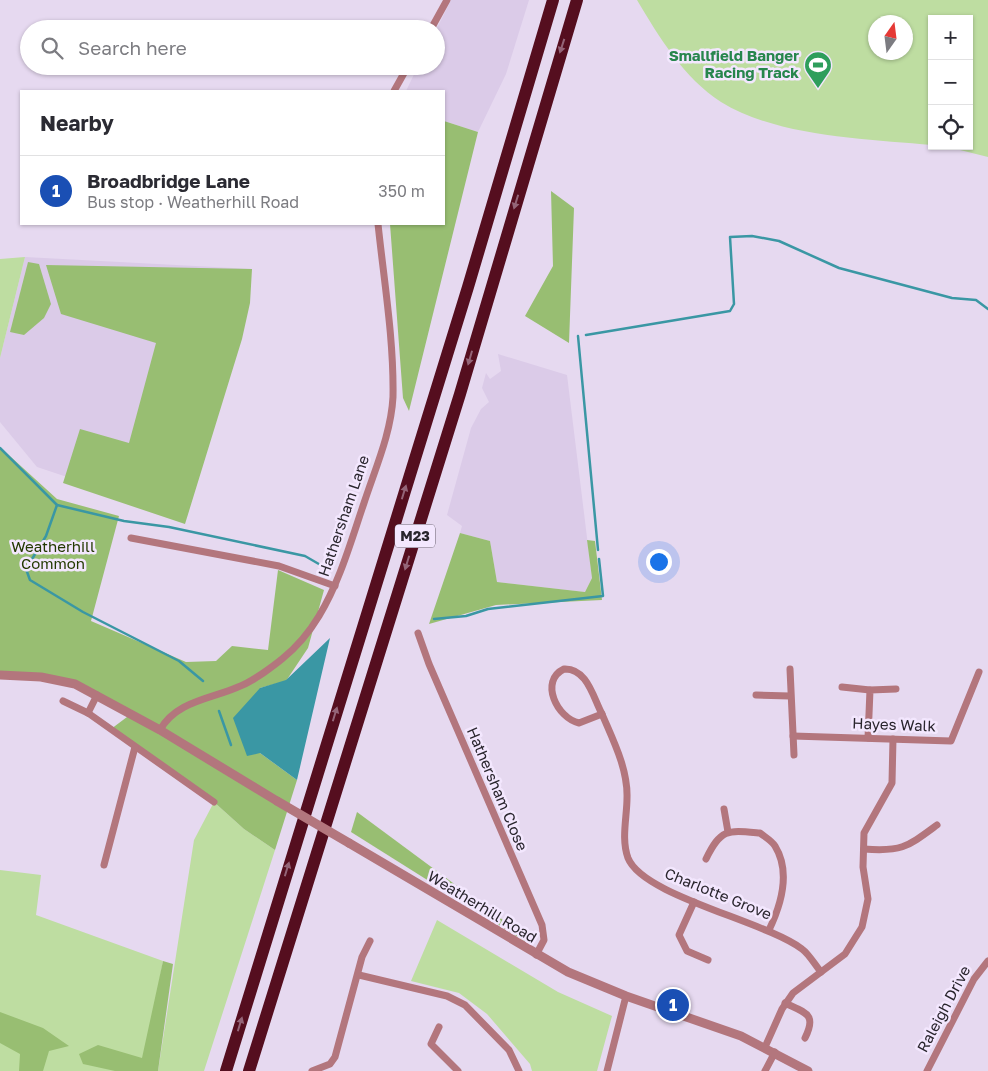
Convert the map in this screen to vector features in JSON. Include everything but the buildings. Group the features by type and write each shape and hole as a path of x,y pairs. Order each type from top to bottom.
{"highway":[{"name":"M23","path":"226,1071 468,287 553,0"},
{"name":"M23","path":"249,1071 460,394 577,0"}],"street":[{"path":"437,20 447,0"},
{"path":"395,90 403,75"},
{"name":"Hathersham Lane","path":"160,730 170,716 179,710 203,699 239,687 268,670 294,649 318,617 335,586 382,452 390,422 392,373 378,225"},
{"path":"131,538 278,566 335,586"},
{"name":"Hathersham Close","path":"418,633 428,664 542,925 544,940 536,955"},
{"name":"Charlotte Grove","path":"602,714 579,723 566,718 561,713 552,692 553,678 564,669 578,671 583,676 602,714 620,756 628,796 624,828 628,859 646,879 694,902 769,930 804,950 820,972"},
{"path":"790,669 794,755"},
{"name":"Hayes Walk","path":"793,736 951,741 979,672"},
{"name":"Weatherhill Road","path":"0,675 41,677 75,684 160,730 348,844 568,972 626,996 722,1029 765,1047 808,1071"},
{"path":"842,688 896,689"},
{"path":"868,738 870,690"},
{"path":"88,713 97,695"},
{"path":"756,695 790,696"},
{"path":"63,701 88,713 214,802"},
{"path":"765,1047 785,1003 793,993 845,954 862,927 868,899 863,867 864,833 892,782 893,739"},
{"path":"104,865 135,747"},
{"path":"724,810 728,832"},
{"path":"864,849 883,851 908,847 937,824"},
{"path":"706,859 716,840 728,832 760,833 774,846 782,865 783,885 779,908 769,930"},
{"path":"694,902 679,935 687,951 708,960"},
{"path":"312,1071 330,1064 335,1057 359,975 362,958 370,942"},
{"name":"Raleigh Drive","path":"927,1071 974,978 988,961"},
{"path":"359,975 447,996 465,1004 509,1050 519,1071"},
{"path":"607,1071 626,996"},
{"path":"785,1003 811,1019 812,1024 805,1038"},
{"path":"439,1027 431,1044 458,1071"},
{"path":"765,1071 775,1052"}],"shaded area":[{"path":"451,0 529,0 506,74 478,132 445,121 445,90 406,90 414,75 445,75 445,20 441,20"},
{"path":"25,257 252,269 187,517 37,467 0,422 0,358"},
{"path":"498,354 567,375 592,578 585,592 497,582 490,541 460,533 462,526 447,515 471,428 481,409 489,402 482,388 486,373 490,379 501,371"}],"green space":[{"name":"Smallfield Banger Racing Track","path":"637,0 988,0 988,157 960,150 973,150 973,15 928,15 928,145 824,134 769,123 744,114 721,102 695,81 663,42"},
{"path":"445,121 478,132 409,411 403,398 390,225 445,225"},
{"path":"551,191 574,208 569,343 525,316 553,266"},
{"path":"25,257 0,358 0,259"},
{"path":"28,262 39,264 51,304 44,318 24,335 10,332"},
{"path":"46,265 252,269 250,303 242,339 185,524 63,483 80,429 129,443 156,343 61,314"},
{"name":"Weatherhill Common","path":"0,447 57,499 119,516 91,621 186,662 216,661 232,646 268,650 278,570 324,590 308,648 286,681 260,688 260,753 297,780 275,850 244,829 214,802 111,729 131,714 75,684 0,675"},
{"path":"460,533 490,541 497,582 585,592 592,578 587,540 595,541 602,600 496,605 429,624"},
{"path":"214,802 244,829 275,850 204,1071 158,1071 194,840"},
{"path":"357,812 503,920 526,942 351,832"},
{"path":"0,870 41,875 36,915 163,961 143,1071 0,1071"},
{"path":"437,920 558,992 612,1016 597,1071 532,1071 530,1064 487,1014 459,993 411,981"},
{"path":"163,961 173,964 158,1071 115,1071 83,1064 79,1054 98,1045 142,1058"},
{"path":"0,1012 43,1028 69,1046 49,1051 43,1071 19,1071 20,1054 0,1043"}],"water":[{"path":"330,638 297,780 260,753 247,756 233,718 260,688 286,680"}],"waterway":[{"path":"586,335 730,311 734,304 730,237 752,236 779,241 839,268 952,298 976,300 988,309"},
{"path":"578,336 598,550"},
{"path":"0,448 57,505 124,521 169,527 305,556 324,567"},
{"path":"57,505 46,536 26,569 30,580 83,612 179,661 203,681"},
{"path":"434,619 466,616 488,609 603,596 599,559"},
{"path":"219,711 231,745"}],"place":[{"name":"Smallfield Banger Racing Track","path":"818,89"},
{"name":"Broadbridge Lane","path":"673,1005"}]}
